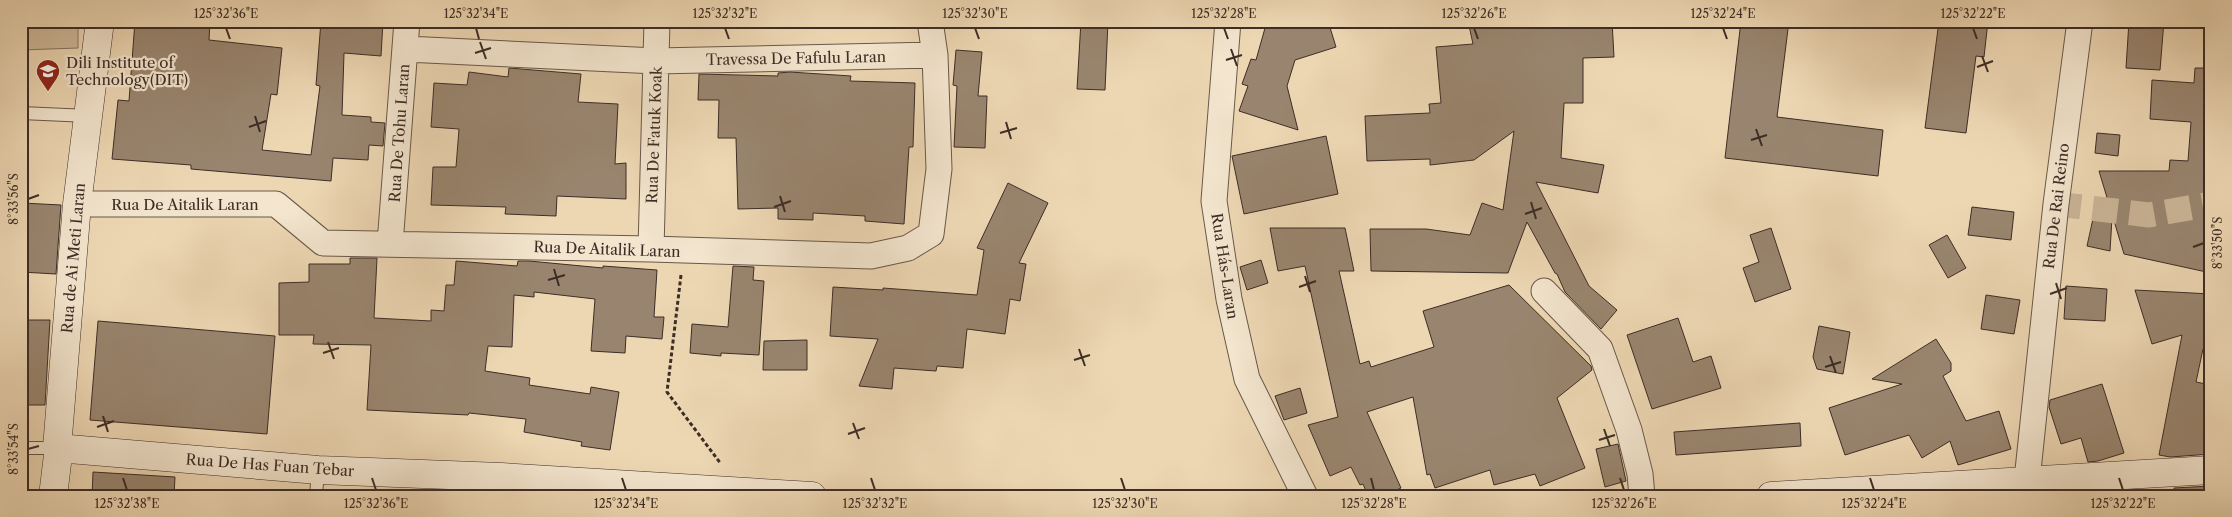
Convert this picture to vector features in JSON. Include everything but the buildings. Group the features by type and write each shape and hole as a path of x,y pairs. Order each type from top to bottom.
{"street":[{"name":"Rua de Ai Meti Laran","path":"53,496 58,455 57,448 77,204 100,21"},
{"name":"Rua De Tohu Laran","path":"390,244 407,21"},
{"name":"Rua De Fatuk Koak","path":"651,249 657,21"},
{"name":"Rua De Aitalik Laran","path":"77,204 276,204 324,243 651,249 871,256 908,248 932,234 939,169 936,55 930,21"},
{"name":"Rua Hás-Laran","path":"1228,21 1214,201 1229,299 1247,379 1304,496"},
{"name":"Rua De Rai Reino","path":"2027,480 2056,204 2080,21"},
{"name":"Travessa De Fafulu Laran","path":"406,49 656,61 936,55"},
{"path":"1544,292 1600,350 1629,430 1640,474 1642,496"},
{"name":"Rua De Has Fuan Tebar","path":"57,448 317,483 501,486 812,496"},
{"path":"1770,496 2211,470"}],"lane":[{"path":"21,113 89,116"},
{"path":"21,448 57,448"}],"path":[{"path":"684,251 666,392 743,493"}],"shaded area":[{"path":"21,21 78,21 78,48 21,50"}],"tunnel":[{"path":"2056,204 2149,215 2211,204"}],"place":[{"name":"Dili Institute of Technology(DIT)","path":"48,92"}]}
